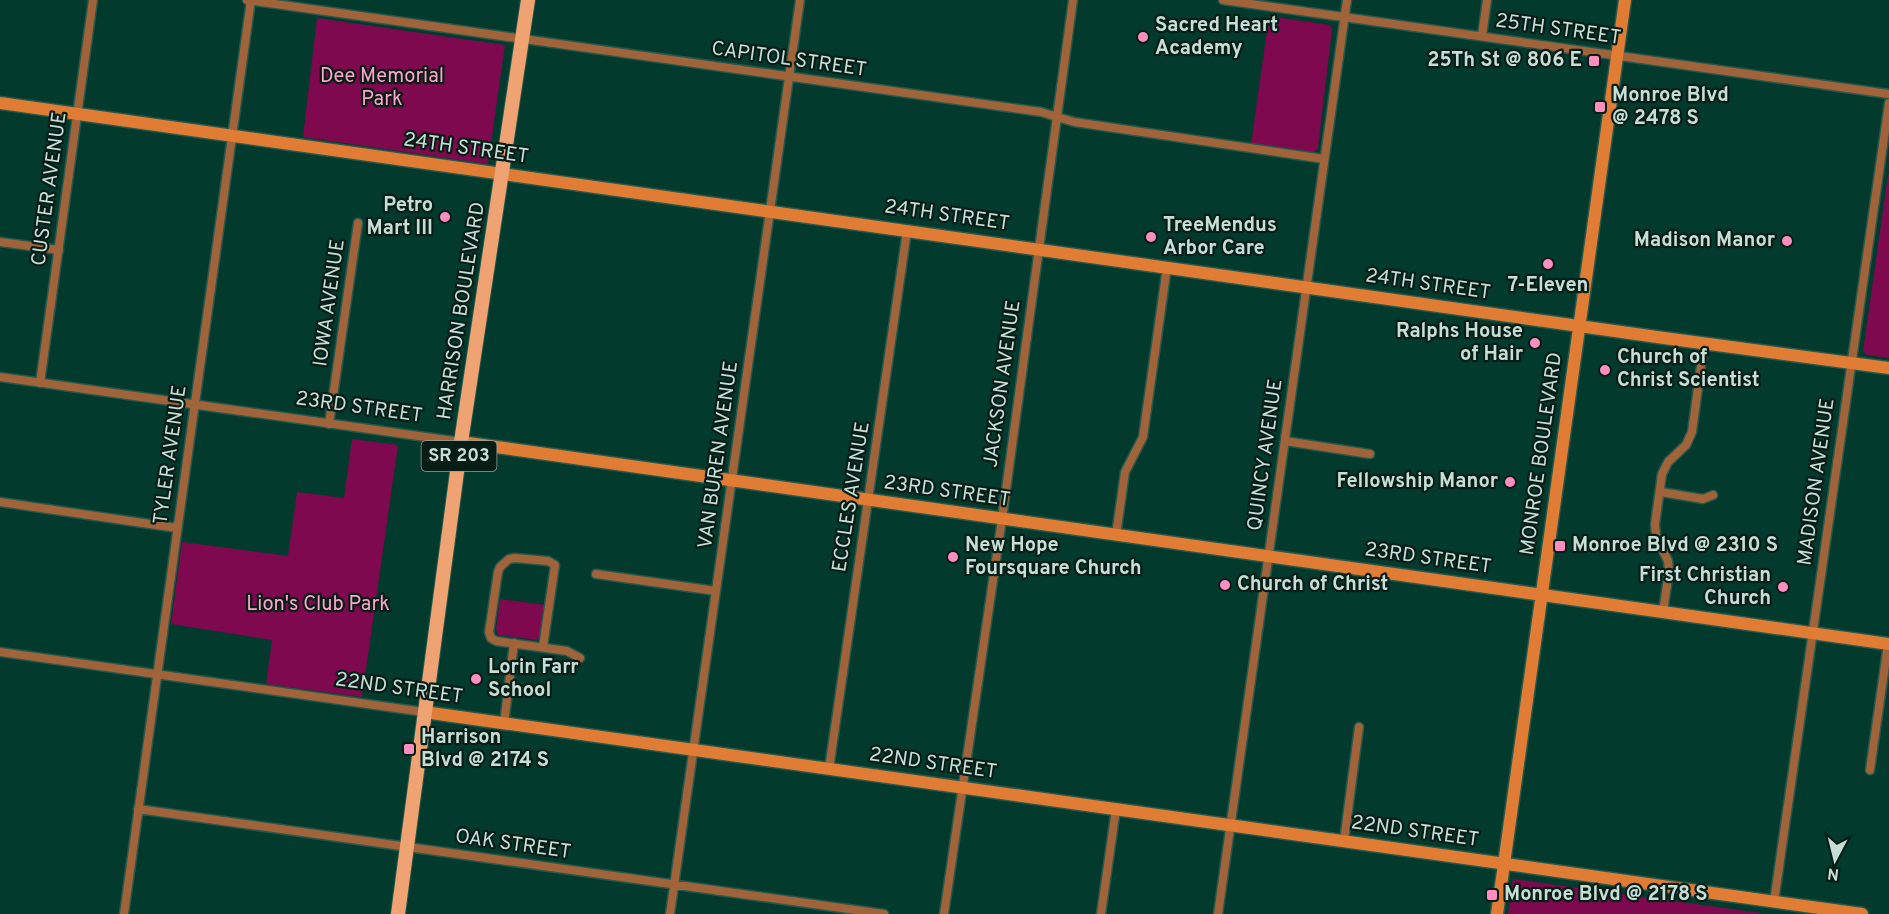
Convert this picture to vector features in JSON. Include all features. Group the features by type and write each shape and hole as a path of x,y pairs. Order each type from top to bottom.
{"main road":[{"name":"HARRISON BOULEVARD","path":"398,914 461,442 528,0"}],"street":[{"name":"CUSTER AVENUE","path":"40,383 93,0"},
{"name":"CAPITOL STREET","path":"250,0 1041,112 1074,122 1324,159"},
{"name":"TYLER AVENUE","path":"124,914 250,0"},
{"name":"VAN BUREN AVENUE","path":"670,914 800,0"},
{"name":"JACKSON AVENUE","path":"944,914 1002,519 1073,0"},
{"name":"25TH STREET","path":"1223,0 1889,94"},
{"name":"QUINCY AVENUE","path":"1218,914 1347,0"},
{"path":"1482,36 1487,0"},
{"name":"MONROE BOULEVARD","path":"1497,914 1625,0"},
{"name":"24TH STREET","path":"0,103 1704,344 1889,368"},
{"name":"MADISON AVENUE","path":"1774,902 1889,103"},
{"name":"IOWA AVENUE","path":"329,424 358,223"},
{"name":"ECCLES AVENUE","path":"829,769 907,231"},
{"path":"0,242 59,250"},
{"path":"1116,535 1125,472 1143,436 1167,267"},
{"path":"1663,612 1669,571 1668,561 1656,536 1655,524 1662,474 1668,462 1686,445 1692,432 1704,344"},
{"name":"23RD STREET","path":"0,377 1888,644"},
{"path":"1285,441 1370,454"},
{"path":"1660,492 1703,499 1713,495"},
{"path":"0,502 177,528"},
{"path":"543,647 555,565 548,561 515,558 509,560 498,572 489,635 493,640 567,651 580,657"},
{"path":"596,574 716,591"},
{"path":"504,724 514,643"},
{"path":"1870,770 1888,644"},
{"name":"22ND STREET","path":"0,652 1862,914"},
{"path":"1344,842 1359,727"},
{"name":"OAK STREET","path":"138,809 884,914"},
{"path":"1101,914 1116,809"}],"green space":[{"path":"1269,16 1330,25 1332,29 1318,148 1314,152 1251,144"},
{"name":"Dee Memorial Park","path":"317,18 505,45 488,164 303,137"},
{"path":"1888,175 1889,358 1867,355 1863,351"},
{"name":"Lion's Club Park","path":"352,439 398,445 362,697 266,684 272,640 171,624 182,542 288,556 297,492 344,498"},
{"path":"500,599 545,605 540,635 537,640 498,635 496,629"},
{"path":"1513,879 1768,914 1508,914"}],"place":[{"name":"Sacred Heart Academy","path":"1143,37"},
{"name":"25Th St @ 806 E","path":"1594,61"},
{"name":"Monroe Blvd @ 2478 S","path":"1600,107"},
{"name":"Petro Mart III","path":"445,217"},
{"name":"TreeMendus Arbor Care","path":"1151,237"},
{"name":"Madison Manor","path":"1787,241"},
{"name":"7-Eleven","path":"1548,264"},
{"name":"Ralphs House of Hair","path":"1535,343"},
{"name":"Church of Christ Scientist","path":"1605,370"},
{"name":"Fellowship Manor","path":"1510,482"},
{"name":"Monroe Blvd @ 2310 S","path":"1560,546"},
{"name":"New Hope Foursquare Church","path":"953,557"},
{"name":"Church of Christ","path":"1225,585"},
{"name":"First Christian Church","path":"1783,587"},
{"name":"Lorin Farr School","path":"476,679"},
{"name":"Harrison Blvd @ 2174 S","path":"409,749"},
{"name":"Monroe Blvd @ 2178 S","path":"1492,895"}]}
